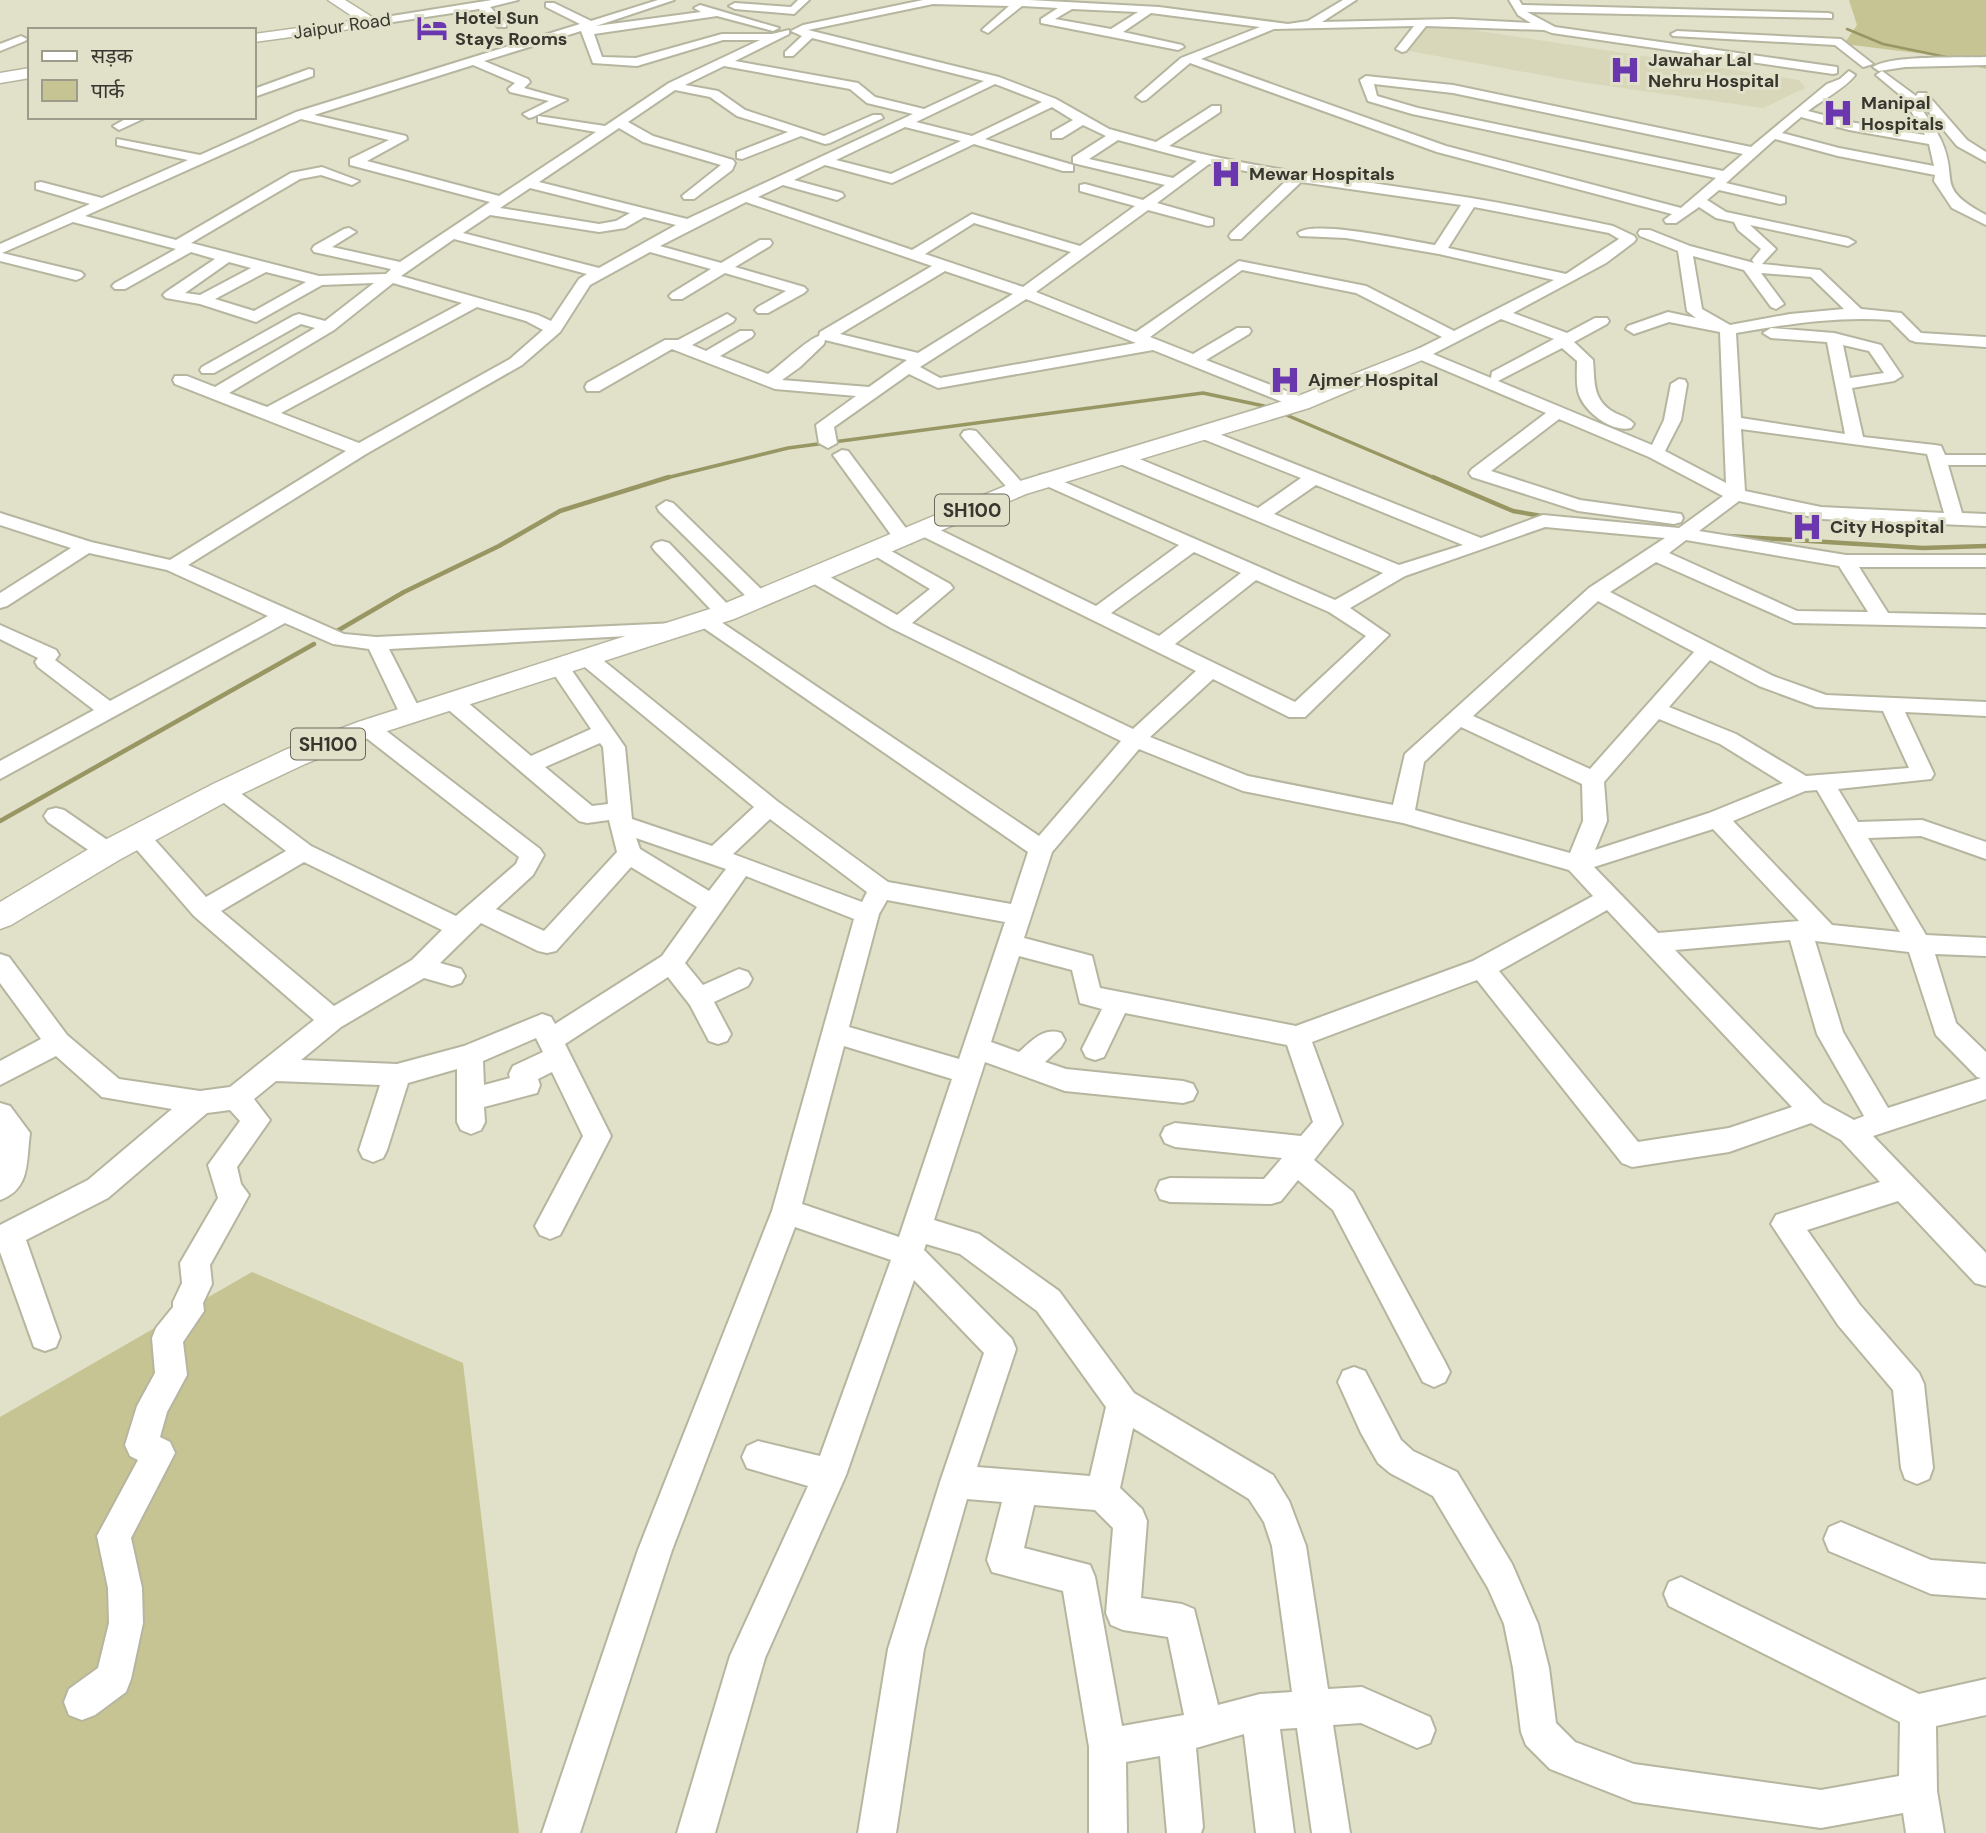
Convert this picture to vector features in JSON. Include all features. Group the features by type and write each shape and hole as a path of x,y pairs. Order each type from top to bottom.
{"main road":[{"path":"323,0 364,21"},
{"path":"335,0 364,21"},
{"name":"Jaipur Road","path":"256,36 364,21"},
{"path":"0,75 28,70"},
{"name":"SH100","path":"0,917 108,852 223,791 368,727 703,621 816,577 1018,489 1288,407 1420,354"}],"street":[{"name":"Jaipur Road","path":"364,21 513,0"},
{"path":"804,0 794,11 718,4 587,31 597,60 637,62 722,37 793,30 935,1"},
{"path":"217,393 328,327 396,272 673,86 793,30 915,0 982,0 1147,10 1272,26 1331,27 1423,23 1544,27 1627,38"},
{"path":"1107,7 1122,0"},
{"path":"1298,26 1311,24 1351,0"},
{"path":"680,2 995,80 1052,102 1080,121 1115,136 1207,160 1298,177 1470,202 1594,225 1613,230 1629,239"},
{"path":"0,249 305,114 475,55 493,55 567,28 680,2 717,6 793,30"},
{"path":"1684,2 1773,11 1830,24 1877,69 1900,104 1917,111 1935,141 1942,172 1941,181 1957,205 1986,221"},
{"path":"484,3 502,26"},
{"path":"988,30 1019,3"},
{"path":"550,5 591,24"},
{"path":"1071,5 1045,21 1178,47"},
{"path":"1518,7 1773,11"},
{"path":"1518,7 1544,27"},
{"path":"1518,7 1543,25 1838,69 1979,62"},
{"path":"1113,33 1147,10"},
{"path":"1402,49 1423,23"},
{"path":"1757,28 1830,24"},
{"path":"1667,33 1830,24"},
{"path":"1420,354 1568,279 1601,260 1629,239 1684,214 1696,199 1722,181 1830,87 1844,82 1838,69 1830,24"},
{"path":"1142,97 1196,57 1272,26"},
{"path":"789,54 793,30"},
{"path":"0,48 21,39"},
{"path":"475,55 524,82 514,89 561,100 529,114"},
{"path":"1196,57 1442,149 1485,161 1545,156 1722,181 1780,200"},
{"path":"722,62 854,86 871,100 926,113"},
{"path":"1877,69 1921,95 1962,143 1986,158"},
{"path":"256,93 309,73"},
{"path":"173,566 360,450 516,362 554,329 584,282 689,224 995,80"},
{"path":"1684,214 1545,156 1517,132 1416,111 1372,98 1366,80 1453,89 1755,152"},
{"path":"673,86 714,94 741,113 825,140 873,116 973,139 1068,168"},
{"path":"1422,86 1421,95 1657,145"},
{"path":"256,95 305,114 401,139 355,162 501,201"},
{"path":"825,161 892,179 1052,102"},
{"path":"1158,147 1216,109"},
{"path":"1390,130 1416,111"},
{"path":"1801,113 1849,126 1935,141"},
{"path":"119,127 137,119"},
{"path":"1585,130 1596,119"},
{"path":"542,120 613,126 728,163 727,167 690,196"},
{"path":"1056,135 1080,121"},
{"path":"1442,149 1476,123"},
{"path":"742,155 800,132"},
{"path":"1485,161 1517,132"},
{"path":"1774,135 1838,152 1942,172"},
{"path":"1115,136 1078,160 1175,183"},
{"path":"122,142 202,159"},
{"path":"841,431 828,443 825,425 915,363 1025,293 1207,160"},
{"path":"335,175 366,164"},
{"path":"120,286 296,176 322,171 352,181"},
{"path":"1236,236 1298,177"},
{"path":"1599,178 1650,188"},
{"path":"783,181 837,196"},
{"path":"527,183 689,224"},
{"path":"41,186 104,203"},
{"path":"1085,188 1208,222"},
{"path":"747,198 1025,293 1194,360 1288,407"},
{"path":"1696,199 1721,215 1848,242"},
{"path":"1439,250 1470,202"},
{"path":"486,210 572,226 599,228 620,225 643,212"},
{"path":"71,217 319,281 396,272"},
{"path":"914,255 972,218 1083,251"},
{"path":"1740,219 1743,227 1769,249 1754,264"},
{"path":"349,232 319,249 532,318 554,329"},
{"path":"1305,233 1346,234 1439,250 1568,279"},
{"path":"1645,233 1685,249 1754,264 1815,273 1857,313"},
{"path":"452,234 601,273"},
{"path":"677,296 765,243"},
{"path":"649,247 799,290 763,310"},
{"path":"1685,249 1695,311 1728,330 1790,319 1857,313 1895,316 1916,337 1986,342"},
{"path":"229,256 171,295 202,300 256,317 319,281"},
{"path":"0,257 76,275"},
{"path":"1754,264 1776,304"},
{"path":"944,265 826,335 915,363 937,383 1154,344"},
{"path":"1138,338 1239,265 1361,289 1454,337"},
{"path":"202,300 266,266"},
{"path":"269,413 476,302"},
{"path":"1502,314 1566,340 1585,360 1585,386 1591,404 1736,495 1821,513 1986,520"},
{"path":"1634,329 1668,317 1728,330 1834,338 1875,348 1895,376 1843,384"},
{"path":"208,370 299,319 328,327"},
{"path":"679,346 727,319"},
{"path":"1498,376 1601,321"},
{"path":"1728,330 1736,495"},
{"path":"1194,360 1243,331"},
{"path":"707,357 746,334"},
{"path":"1834,338 1855,441"},
{"path":"769,381 794,364 818,341"},
{"path":"593,387 671,344 781,385 872,392"},
{"path":"1420,354 1559,411 1659,447"},
{"path":"229,358 259,368"},
{"path":"181,380 360,450"},
{"path":"1659,447 1676,415 1679,384"},
{"path":"1559,411 1478,473 1578,505 1846,561 1986,561"},
{"path":"1732,422 1943,457 1986,460"},
{"path":"1204,433 1481,545"},
{"path":"970,435 1018,489"},
{"path":"842,454 915,534 1096,615 1297,712 1387,635 1336,608 1046,479"},
{"path":"1119,457 1398,572"},
{"path":"1943,457 1955,520"},
{"path":"1259,516 1313,478"},
{"path":"1403,815 1413,759 1596,592 1655,554 1736,495"},
{"path":"666,507 760,599"},
{"path":"0,519 86,547 173,566 340,640 376,643 703,621"},
{"path":"1336,608 1398,572 1544,521 1690,528"},
{"path":"0,543 24,528"},
{"path":"1096,615 1190,545"},
{"path":"0,602 86,547"},
{"path":"662,547 703,621 1041,849"},
{"path":"877,551 943,588 898,624"},
{"path":"1655,554 1794,617 1986,621"},
{"path":"1846,561 1882,619"},
{"path":"1160,646 1253,573"},
{"path":"816,577 898,624 1135,739 1243,783 1403,815 1577,864 1813,1111 1851,1132 1903,1186 1975,1247 1986,1273"},
{"path":"1596,592 1766,681 1824,702 1986,709"},
{"path":"0,771 286,614"},
{"path":"0,631 47,659 109,711"},
{"path":"376,643 411,714"},
{"path":"1577,864 1595,821 1592,780 1707,650"},
{"path":"587,658 769,807 874,902"},
{"path":"559,667 614,747 621,818 629,854 714,906"},
{"path":"696,1833 748,1656 830,1475 912,1240 1041,849 1135,739 1210,670"},
{"path":"452,701 587,815 621,818 741,866 874,902 1019,915"},
{"path":"1577,864 1717,820 1812,783 1923,774 1891,705"},
{"path":"1654,709 1728,739 1812,783 1854,830 1919,944 1945,1028 1986,1069"},
{"path":"1460,718 1592,780"},
{"path":"0,964 58,1042 112,1089 200,1102 236,1098 332,1020 421,967 459,928 525,869 532,855 368,727"},
{"path":"528,766 604,732"},
{"path":"223,791 303,852 459,928"},
{"path":"715,856 769,807"},
{"path":"56,816 108,852"},
{"path":"1717,820 1811,931 1830,1034 1881,1121"},
{"path":"1854,830 1922,828 1986,851"},
{"path":"138,836 203,910 332,1020"},
{"path":"203,910 303,852"},
{"path":"479,911 547,944 629,854"},
{"path":"470,1055 471,1111 527,1085 522,1074 671,963 741,866"},
{"path":"1010,944 1083,963 1089,996 1297,1037 1482,968 1611,897"},
{"path":"561,1833 655,1550 786,1211 874,902"},
{"path":"1650,943 1811,931 1919,944 1986,947"},
{"path":"671,963 699,998 718,1034"},
{"path":"421,967 452,976"},
{"path":"1482,968 1632,1155 1729,1140 1813,1111"},
{"path":"699,998 739,979"},
{"path":"1095,1049 1118,1002"},
{"path":"269,1070 397,1075 470,1055 542,1024 597,1136 550,1226"},
{"path":"835,1033 972,1061 1022,1065 1065,1080 1183,1092"},
{"path":"1170,1189 1271,1192 1328,1124 1297,1037"},
{"path":"1022,1065 1052,1040"},
{"path":"0,1074 58,1042"},
{"path":"373,1150 397,1075"},
{"path":"1851,1132 1986,1088"},
{"path":"82,1702 113,1679 126,1623 125,1588 114,1536 159,1453 141,1445 153,1406 171,1375 167,1363 167,1338 189,1311 188,1303 197,1284 195,1263 235,1195 229,1192 222,1165 256,1121 236,1098"},
{"path":"46,1336 5,1237 98,1189 200,1102"},
{"path":"0,1188 9,1182 5,1130"},
{"path":"1175,1135 1301,1155 1343,1201 1434,1373"},
{"path":"1903,1186 1786,1224 1849,1315 1908,1384 1917,1468"},
{"path":"786,1211 912,1240 969,1243 1048,1301 1123,1404 1261,1487 1277,1513 1289,1546 1331,1833"},
{"path":"877,1833 906,1649 956,1482 1001,1349 912,1240"},
{"path":"1354,1382 1388,1449 1407,1465 1445,1484 1500,1576 1521,1624 1531,1668 1539,1732 1563,1756 1634,1783 1821,1809 1918,1791"},
{"path":"1102,1494 1123,1404"},
{"path":"758,1457 830,1475"},
{"path":"956,1482 1102,1494 1130,1521 1123,1613 1182,1621 1191,1730 1184,1827"},
{"path":"1022,1488 1004,1560 1078,1577 1107,1747 1108,1833"},
{"path":"1841,1539 1931,1577 1986,1581"},
{"path":"1681,1594 1919,1712 1986,1697"},
{"path":"1107,1747 1191,1730 1260,1712 1362,1705 1417,1730"},
{"path":"1260,1712 1275,1833"},
{"path":"1919,1712 1918,1791 1925,1833"}],"shaded area":[{"name":"Jawahar Lal Nehru Hospital","path":"1427,23 1799,80 1805,88 1763,108 1580,82 1404,50"}],"green space":[{"path":"1849,0 1986,0 1986,69 1925,54 1844,44 1857,25"},
{"path":"252,1272 463,1363 519,1833 0,1833 0,1417"}],"waterway":[{"path":"1847,29 1883,44 1956,59"},
{"path":"665,478 788,448 1203,393 1264,406"},
{"path":"1284,414 1437,479"},
{"path":"665,478 669,477"},
{"path":"1433,477 1513,511 1547,517"},
{"path":"337,631 404,592 499,546 560,511 665,478"},
{"path":"1728,536 1923,548 1986,546"},
{"path":"0,821 314,644"}],"place":[{"name":"Hotel Sun Stays Rooms","path":"432,28"},
{"name":"Jawahar Lal Nehru Hospital","path":"1625,70"},
{"name":"Manipal Hospitals","path":"1838,113"},
{"name":"Mewar Hospitals","path":"1226,174"},
{"name":"Ajmer Hospital","path":"1285,380"},
{"name":"City Hospital","path":"1807,527"}]}
